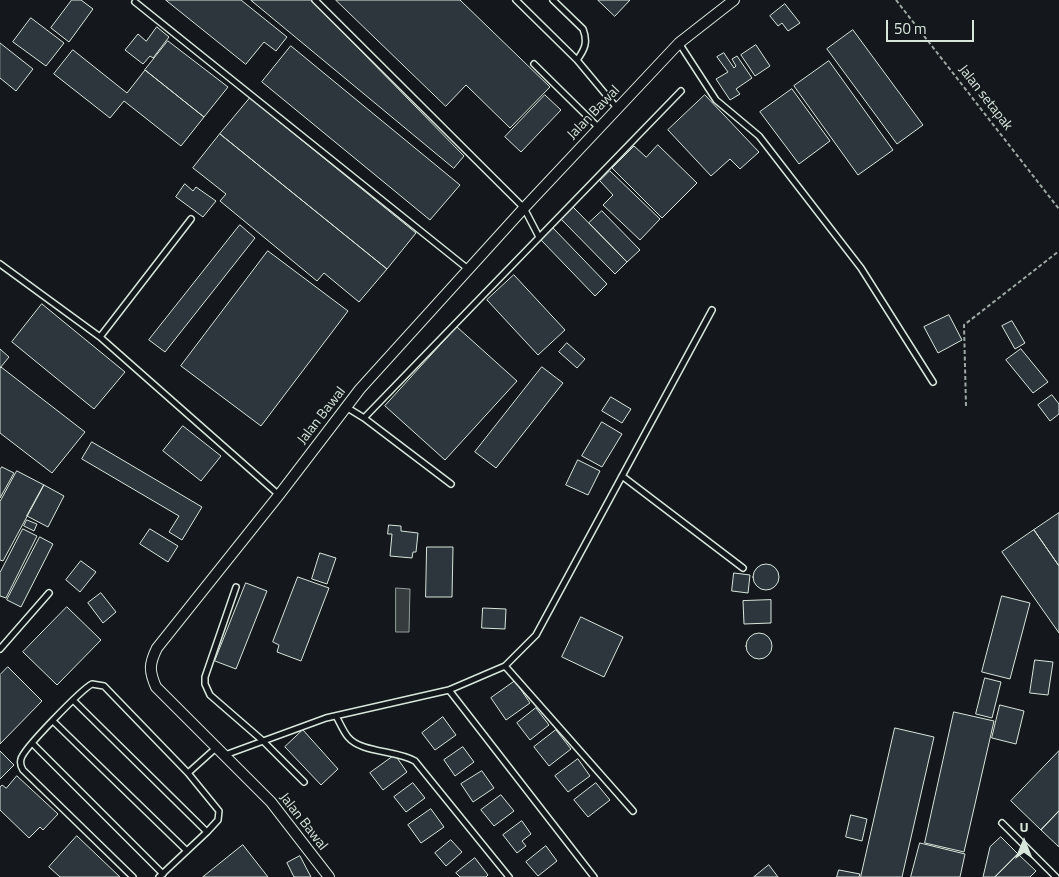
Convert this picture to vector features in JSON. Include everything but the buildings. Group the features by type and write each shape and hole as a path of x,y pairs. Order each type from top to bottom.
{"street":[{"name":"Jalan Bawal","path":"329,877 271,802 156,687 150,674 150,660 156,648 279,495 360,389 524,208 679,43 734,0"}],"lane":[{"path":"315,0 524,208 539,237"},
{"path":"516,0 577,60 618,108"},
{"path":"553,0 583,29 586,35 585,49 577,60"},
{"path":"135,2 468,269"},
{"path":"679,43 716,100 759,136 860,268 934,382"},
{"path":"534,64 599,128"},
{"path":"364,418 681,91"},
{"path":"100,337 191,218"},
{"path":"0,264 100,337 279,495"},
{"path":"188,773 221,751 263,741 336,716 449,690 505,666 536,635 712,310"},
{"path":"346,407 364,418 451,484"},
{"path":"622,476 744,568"},
{"path":"236,587 205,677 205,684 210,695 263,741 304,782"},
{"path":"0,649 49,593"},
{"path":"505,666 633,812"},
{"path":"32,744 161,875 208,832 218,820 219,811 188,773 104,686 96,684 88,686 32,744 21,757 20,762 23,770 133,877"},
{"path":"449,690 594,877"},
{"path":"73,700 208,832"},
{"path":"336,716 348,738 355,742 364,747 406,756 415,761 509,877"},
{"path":"53,722 187,851"},
{"path":"1002,823 1056,877"}],"path":[{"name":"Jalan setapak","path":"896,0 1059,209"},
{"path":"966,406 964,325 1059,251"}],"shaded area":[{"path":"396,588 410,589 409,632 396,632"}]}
